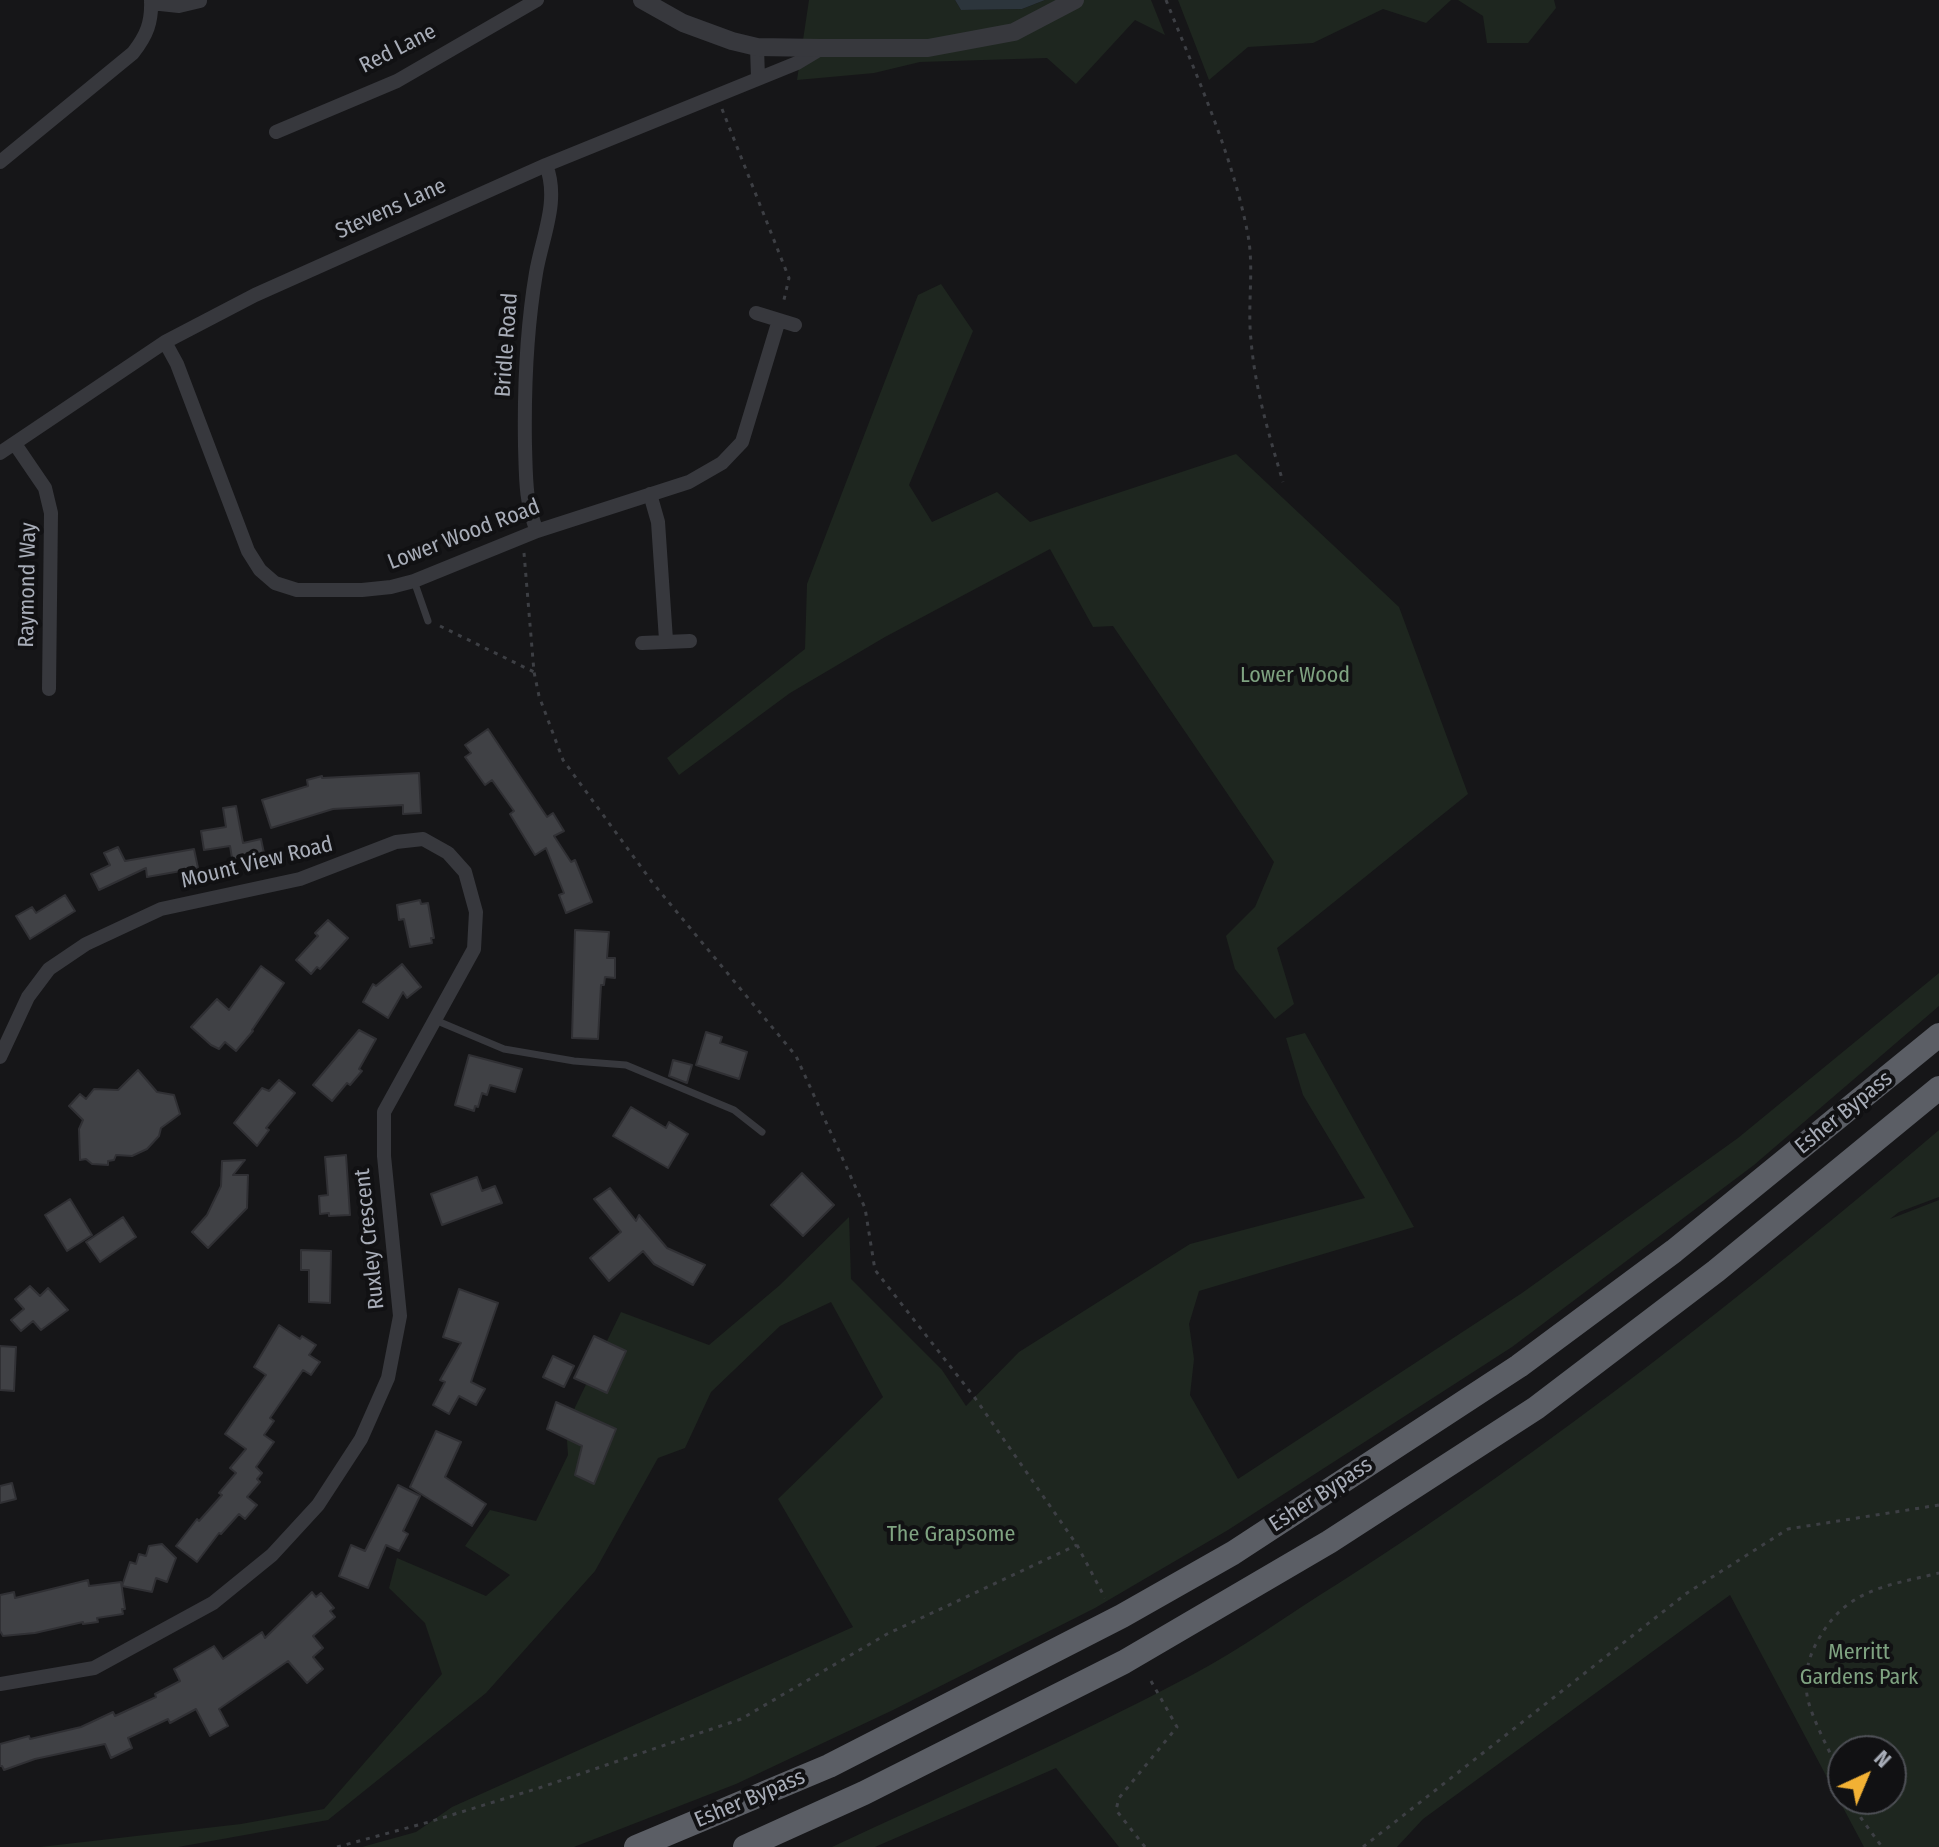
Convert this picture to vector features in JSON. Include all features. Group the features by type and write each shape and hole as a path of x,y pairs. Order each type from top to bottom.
{"highway":[{"name":"Esher Bypass","path":"636,1847 829,1766 1122,1616 1233,1553 1543,1348 1674,1251 1939,1035"},
{"name":"Esher Bypass","path":"745,1847 864,1793 1124,1662 1329,1542 1536,1408 1716,1271 1939,1088"}],"street":[{"name":"Red Lane","path":"276,132 397,81 537,0"},
{"path":"642,0 683,23 757,47 822,48 928,48 1014,32 1075,0"},
{"path":"0,162 133,53 146,36 151,19 151,1 179,6 200,1"},
{"path":"757,47 758,78"},
{"name":"Stevens Lane","path":"0,453 165,342 255,295 546,165 797,63 822,48"},
{"name":"Bridle Road","path":"530,534 525,356 537,269 552,200 553,186 546,165"},
{"path":"756,313 795,325"},
{"name":"Lower Wood Road","path":"165,342 177,364 248,551 260,570 275,583 297,590 362,590 414,581 530,534 689,482 722,463 742,442 779,320"},
{"name":"Raymond Way","path":"15,444 45,488 51,513 49,689"},
{"path":"650,494 658,522 666,640"},
{"path":"642,643 690,641"},
{"name":"Mount View Road","path":"0,1057 28,997 49,969 86,944 161,909 300,879 396,842 423,839 448,853 465,872 476,912 474,949 435,1020"},
{"name":"Ruxley Crescent","path":"0,1684 94,1668 213,1603 272,1555 327,1492 361,1439 388,1378 400,1316 384,1156 384,1112 435,1020"}],"lane":[{"path":"414,581 428,621"},
{"path":"435,1020 504,1049 574,1061 626,1065 734,1110 762,1132"}],"path":[{"path":"1166,0 1224,150 1247,229 1253,268 1250,336 1257,393 1283,482"},
{"path":"717,94 789,278 779,320"},
{"path":"530,534 534,672 554,740 575,780 652,882 796,1056 865,1208 875,1270 975,1398 1077,1545 1105,1598"},
{"path":"428,621 534,672"},
{"path":"1363,1847 1687,1593 1788,1529 1939,1505"},
{"path":"337,1847 539,1788 741,1719 887,1634 1077,1545"},
{"path":"1827,1742 1807,1695 1808,1658 1823,1631 1848,1602 1880,1587 1939,1573"},
{"path":"1145,1847 1116,1810 1119,1798 1177,1727 1151,1681"},
{"path":"1860,1815 1882,1847"}],"green space":[{"path":"809,0 955,0 961,10 1022,9 1045,0 1151,0 1165,35 1135,20 1076,84 1047,58 920,62 874,73 797,80"},
{"path":"1178,0 1451,0 1426,23 1383,9 1313,43 1248,47 1209,80"},
{"path":"1458,0 1554,0 1556,8 1528,43 1487,43 1483,16"},
{"name":"Lower Wood","path":"941,284 973,331 909,485 932,522 997,492 1030,522 1236,454 1399,607 1468,794 1277,948 1294,1004 1275,1019 1235,969 1226,936 1255,907 1274,862 1113,626 1093,627 1050,549 885,637 790,693 679,775 667,758 805,649 807,584 918,295"},
{"name":"The Grapsome","path":"1939,973 1939,1006 1754,1165 1512,1347 1228,1530 1095,1608 893,1710 736,1784 574,1847 362,1847 416,1832 452,1807 853,1627 778,1499 883,1397 831,1302 780,1326 711,1392 685,1448 658,1458 595,1571 486,1693 328,1820 178,1847 40,1847 241,1824 324,1809 442,1674 425,1623 389,1588 397,1558 486,1596 510,1575 465,1546 490,1510 536,1521 568,1455 566,1426 621,1312 709,1345 780,1285 849,1217 851,1279 942,1370 966,1406 1019,1352 1190,1244 1365,1198 1303,1095 1286,1038 1305,1033 1414,1227 1199,1291 1189,1324 1194,1359 1190,1395 1238,1479 1522,1293 1738,1138"},
{"name":"Merritt Gardens Park","path":"1939,1130 1939,1197 1899,1212 1890,1219 1939,1200 1939,1847 1864,1847 1847,1815 1907,1815 1907,1735 1827,1735 1827,1777 1730,1595 1423,1819 1397,1847 1119,1847 1056,1768 875,1847 832,1847 1103,1720 1211,1665 1495,1478 1647,1367 1794,1251"}],"shaded area":[{"path":"955,0 1045,0 1022,9 961,10"}],"building":[{"path":"488,729 547,817 553,813 564,831 554,836 571,862 575,860 592,902 566,913 559,895 564,893 546,848 535,855 510,814 514,811 492,780 485,785 465,757 471,753 465,745"},
{"path":"419,773 421,813 403,814 403,805 333,809 271,828 262,800 308,786 307,780 322,776"},
{"path":"236,806 243,843 261,839 265,858 233,864 230,846 204,850 201,831 226,827 223,808"},
{"path":"118,847 125,861 194,849 198,868 147,877 146,868 99,890 91,874 110,865 104,853"},
{"path":"65,895 75,911 30,939 16,916 32,907 36,913"},
{"path":"420,900 421,904 428,903 434,938 431,938 432,943 410,947 404,919 399,920 397,905"},
{"path":"328,920 348,938 320,969 317,967 311,974 296,960"},
{"path":"575,930 609,932 607,958 615,958 615,978 605,977 604,985 601,985 598,1039 572,1038"},
{"path":"402,964 421,987 407,998 403,992 388,1018 363,1002 373,984 376,986"},
{"path":"261,966 284,983 236,1051 225,1042 219,1049 211,1045 191,1027 217,999 229,1010"},
{"path":"359,1030 376,1039 359,1069 362,1071 332,1101 313,1085"},
{"path":"706,1032 722,1037 720,1043 747,1052 739,1079 696,1065"},
{"path":"469,1055 522,1069 515,1092 490,1085 487,1095 482,1093 474,1111 455,1105"},
{"path":"673,1060 692,1065 687,1083 669,1076"},
{"path":"138,1070 157,1092 174,1095 180,1114 161,1128 159,1136 147,1149 132,1156 116,1155 114,1160 108,1161 108,1165 80,1160 79,1129 83,1120 69,1106 80,1094 86,1099 94,1089 118,1090"},
{"path":"279,1080 295,1093 266,1128 269,1130 257,1146 234,1123 262,1088 269,1091"},
{"path":"631,1107 666,1128 669,1122 688,1134 668,1168 613,1136"},
{"path":"346,1155 350,1215 320,1214 319,1196 328,1195 325,1157"},
{"path":"245,1160 233,1175 248,1175 247,1208 208,1248 192,1232 207,1215 221,1186 222,1161"},
{"path":"802,1173 834,1205 803,1236 771,1205"},
{"path":"477,1177 482,1191 495,1186 502,1203 442,1225 431,1194"},
{"path":"610,1188 636,1221 639,1215 667,1248 705,1265 693,1285 654,1264 643,1251 609,1281 590,1258 621,1232 594,1199"},
{"path":"70,1199 92,1235 67,1251 45,1215"},
{"path":"123,1217 136,1237 100,1262 86,1242"},
{"path":"301,1250 331,1251 330,1303 309,1302 309,1270 301,1270"},
{"path":"30,1286 40,1296 48,1288 68,1310 41,1330 33,1321 21,1331 11,1320 24,1309 15,1299"},
{"path":"459,1289 498,1303 471,1382 485,1389 476,1405 459,1396 449,1414 433,1405 445,1382 440,1380 461,1343 443,1337"},
{"path":"279,1325 316,1345 309,1355 320,1362 311,1375 303,1370 270,1418 274,1421 264,1435 274,1442 256,1467 262,1473 257,1479 260,1482 247,1497 257,1505 245,1519 239,1514 219,1533 197,1562 176,1546 197,1519 199,1521 222,1495 219,1493 236,1473 230,1468 246,1449 225,1434 266,1375 254,1367"},
{"path":"594,1336 626,1351 607,1393 574,1378"},
{"path":"0,1346 16,1347 14,1391 0,1390"},
{"path":"553,1356 574,1366 564,1387 543,1377"},
{"path":"556,1402 616,1429 594,1484 575,1475 582,1446 547,1429"},
{"path":"436,1431 461,1442 445,1477 486,1504 472,1526 410,1487"},
{"path":"12,1483 16,1499 0,1503 0,1486"},
{"path":"398,1485 420,1496 403,1531 408,1534 399,1551 386,1545 368,1588 339,1576 351,1545 365,1551"},
{"path":"162,1544 176,1558 167,1582 156,1578 152,1592 122,1586 130,1562 136,1564 139,1554 146,1556 149,1546"},
{"path":"88,1580 89,1586 121,1582 123,1614 97,1618 98,1622 3,1636 0,1631 0,1595 14,1592 15,1598"},
{"path":"312,1592 316,1597 321,1593 334,1608 330,1611 335,1617 313,1636 323,1648 313,1657 323,1669 307,1683 288,1661 219,1709 228,1726 210,1736 196,1709 170,1723 168,1719 128,1738 132,1748 111,1758 105,1744 35,1759 4,1770 0,1766 0,1744 81,1727 113,1712 115,1716 156,1697 155,1694 180,1681 174,1669 214,1646 223,1659 262,1632 265,1638"}]}
